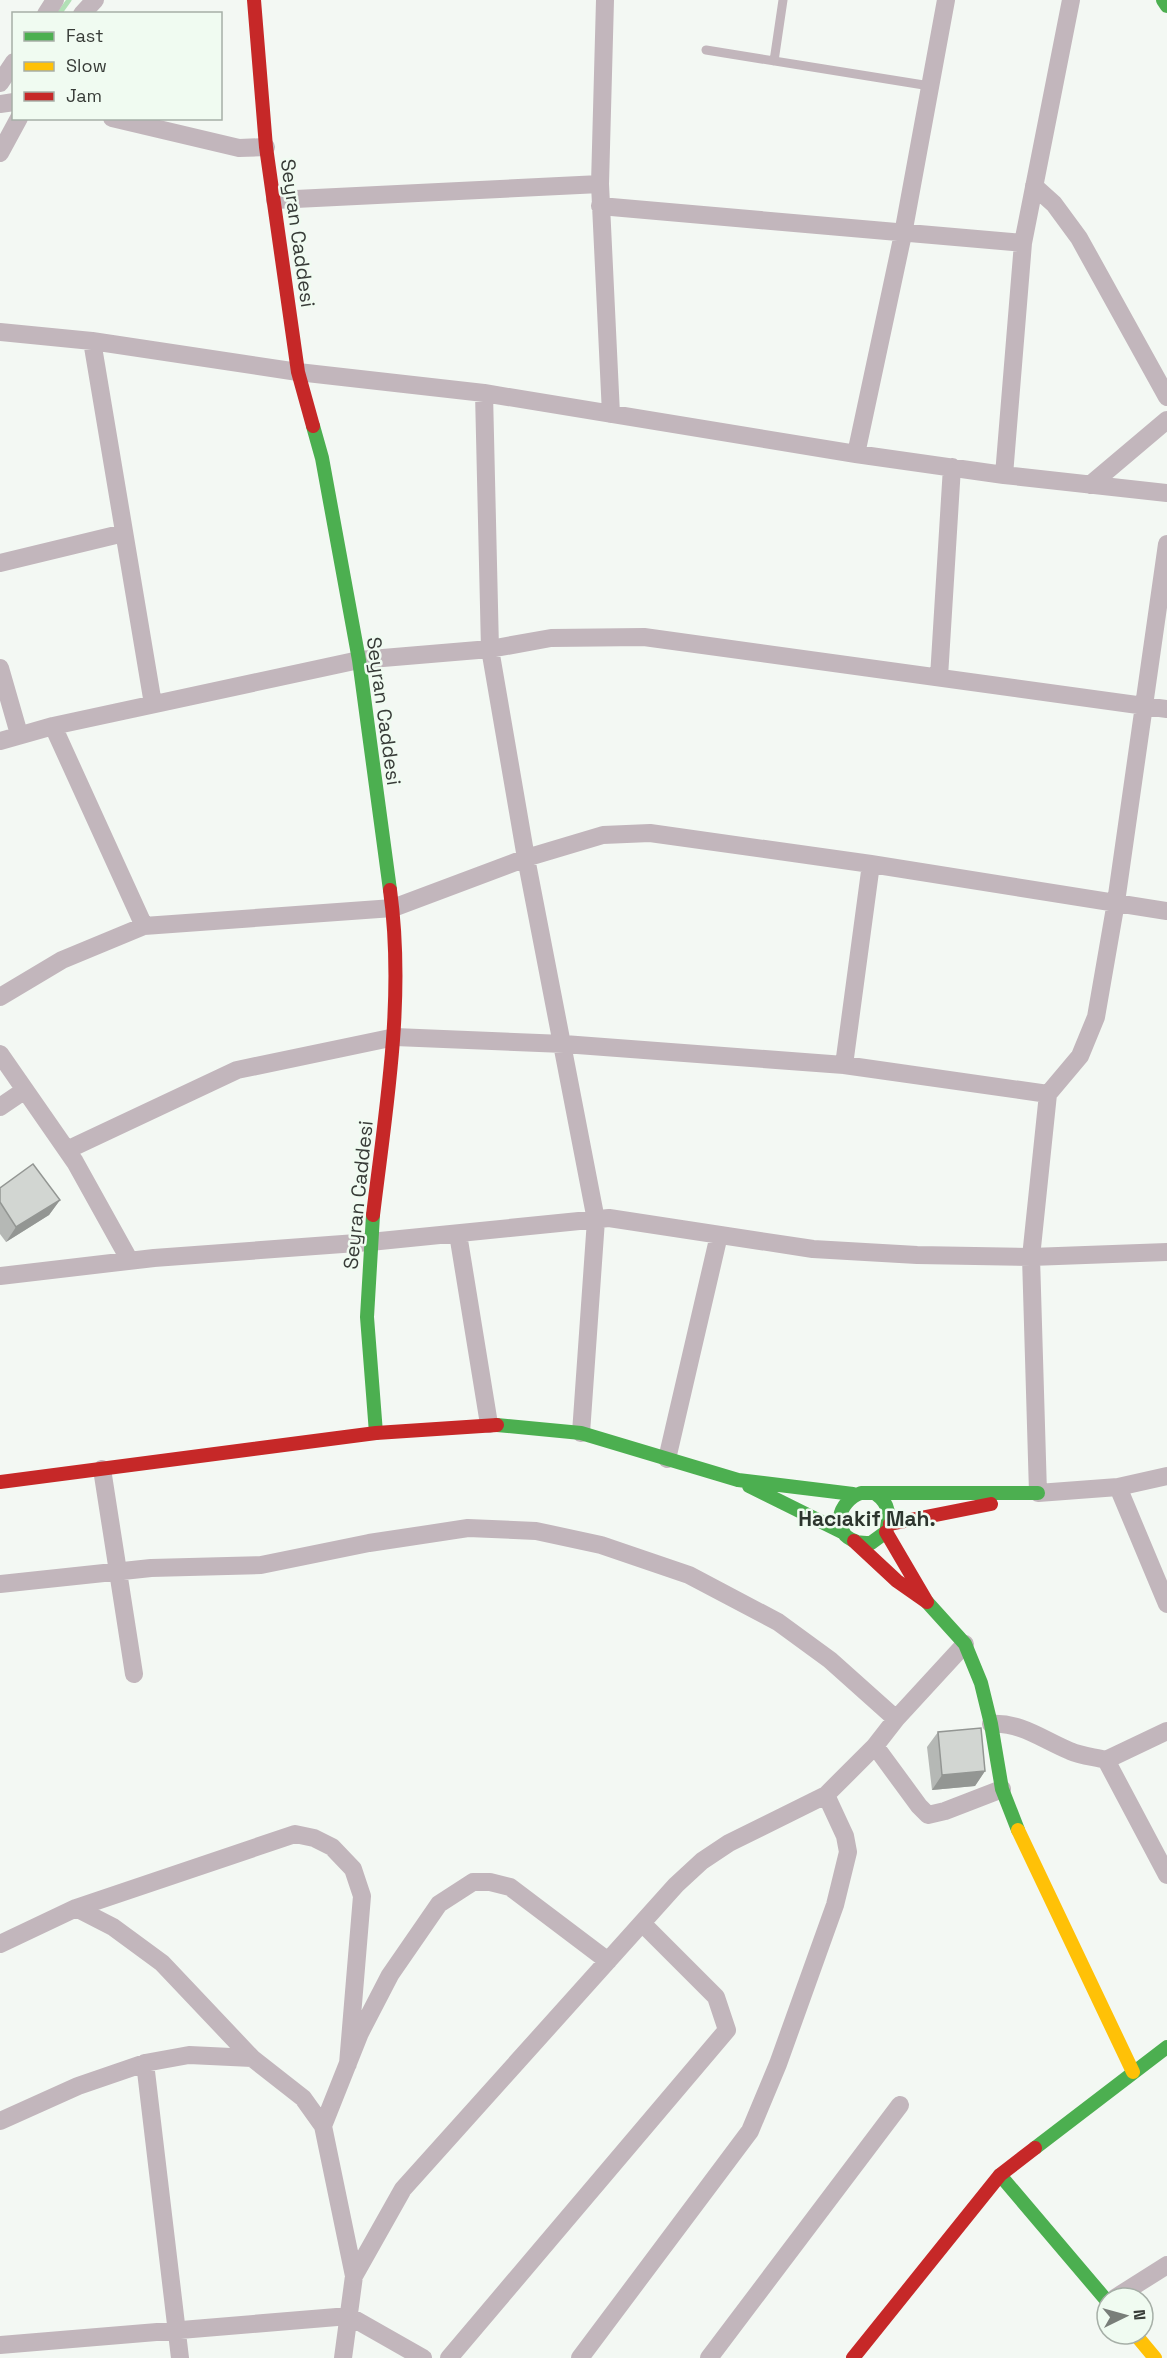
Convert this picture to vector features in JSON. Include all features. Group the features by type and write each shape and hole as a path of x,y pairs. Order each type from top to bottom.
{"street":[{"path":"84,12 94,0"},
{"name":"Seyran Caddesi","path":"254,0 266,147 298,372 322,458 359,660 393,908 397,971 394,1037 370,1242 367,1317 376,1433"},
{"path":"605,0 600,206 611,414"},
{"path":"856,454 903,234 946,0"},
{"path":"1004,475 1023,243 1071,0"},
{"path":"1163,0 1167,6"},
{"path":"0,82 12,65"},
{"path":"0,153 18,120"},
{"path":"120,120 239,148 266,147"},
{"path":"275,200 600,184"},
{"path":"1034,186 1054,204 1079,238 1167,397"},
{"path":"600,206 1023,243"},
{"path":"0,332 92,341 298,372 484,393 856,454 1004,475 1167,493"},
{"path":"92,341 153,704"},
{"path":"484,393 490,649 526,858 564,1044 596,1220 581,1433"},
{"path":"1090,485 1167,420"},
{"path":"939,677 952,467"},
{"path":"0,563 124,533"},
{"path":"1038,1493 1030,1257 1048,1094 1080,1056 1096,1017 1116,902 1167,544"},
{"path":"0,741 53,726 359,660 490,649 551,638 644,637 1167,709"},
{"path":"0,668 19,734"},
{"path":"53,726 144,926"},
{"path":"0,997 62,960 144,926 393,908 526,858 603,835 650,833 871,864 1167,911"},
{"path":"844,1065 871,864"},
{"path":"67,1150 237,1070 394,1037 564,1044 844,1065 1048,1094"},
{"path":"0,1054 67,1150 130,1261"},
{"path":"0,1107 25,1090"},
{"path":"0,1276 130,1261 370,1242 609,1218 813,1249 916,1256 1030,1257 1167,1252"},
{"path":"458,1234 489,1424"},
{"path":"667,1459 719,1235"},
{"path":"0,1482 376,1433 489,1424 581,1433 738,1480 853,1494 868,1492 876,1494 1038,1493 1118,1486 1167,1476"},
{"path":"102,1469 134,1674"},
{"path":"738,1480 849,1537 871,1543 888,1528 1038,1493"},
{"path":"1118,1486 1161,1566 1167,1604"},
{"path":"853,1494 839,1512 840,1527 897,1581 927,1602 965,1644 981,1683 991,1724 1002,1789 1014,1822 1132,2072"},
{"path":"876,1494 888,1507 890,1515 888,1528 927,1602"},
{"path":"0,1584 151,1568 261,1565 369,1543 468,1528 536,1531 601,1545 689,1575 758,1611 778,1622 830,1660 896,1719"},
{"path":"354,2276 403,2189 676,1885 702,1861 729,1843 826,1794 875,1746 896,1719 965,1644"},
{"path":"991,1724 1007,1723 1022,1727 1071,1752 1107,1760 1167,1731"},
{"path":"875,1746 927,1815 945,1811 1002,1789"},
{"path":"1107,1760 1167,1875"},
{"path":"580,2358 750,2131 778,2064 835,1905 848,1852 845,1836 826,1794"},
{"path":"0,1944 76,1908 296,1834 314,1838 332,1847 353,1869 362,1896 348,2064"},
{"path":"323,2126 360,2033 390,1975 439,1904 473,1882 490,1882 510,1887 608,1960"},
{"path":"76,1908 112,1927 162,1963 252,2058 303,2098 323,2126 332,2160 354,2276 344,2358"},
{"path":"449,2358 727,2030 716,1997 642,1923"},
{"path":"853,2358 1000,2175 1167,2047"},
{"path":"0,2121 78,2086 145,2063 189,2055 252,2058"},
{"path":"145,2063 180,2358"},
{"path":"709,2358 900,2105"},
{"path":"1000,2175 1095,2287"},
{"path":"1134,2286 1167,2265"},
{"path":"0,2345 349,2316 423,2358"},
{"path":"1144,2346 1155,2358"}],"lane":[{"path":"774,60 783,0"},
{"path":"706,50 930,86"}],"building":[{"path":"33,1164 60,1200 16,1227 0,1202 0,1188"},
{"path":"981,1728 985,1771 942,1775 938,1732"}],"waterway":[{"path":"60,12 69,0"}],"traffic: fast":[{"path":"1163,0 1167,6"},
{"path":"313,426 322,458 359,660 390,890"},
{"path":"373,1215 367,1317 376,1433"},
{"path":"497,1425 581,1433 738,1480 853,1494"},
{"path":"749,1486 844,1533"},
{"path":"876,1494 884,1502 888,1511 886,1532 871,1543 857,1542 848,1538 840,1525 842,1510 853,1497 861,1493 1038,1493"},
{"path":"927,1602 965,1644 981,1683 991,1724 1002,1789 1018,1830"},
{"path":"1035,2148 1167,2047"},
{"path":"1000,2175 1095,2287"}],"traffic: slow":[{"path":"1018,1830 1133,2072"},
{"path":"1145,2346 1155,2358"}],"traffic: jam":[{"path":"254,0 266,147 298,372 313,426"},
{"path":"373,1215 395,1012 394,931 390,890"},
{"path":"0,1482 376,1433 497,1425"},
{"path":"890,1524 991,1504"},
{"path":"854,1541 897,1581 927,1602 886,1532"},
{"path":"853,2358 1000,2175 1035,2148"}],"district":[{"name":"Hacıakif Mah.","path":"867,1519"}]}
